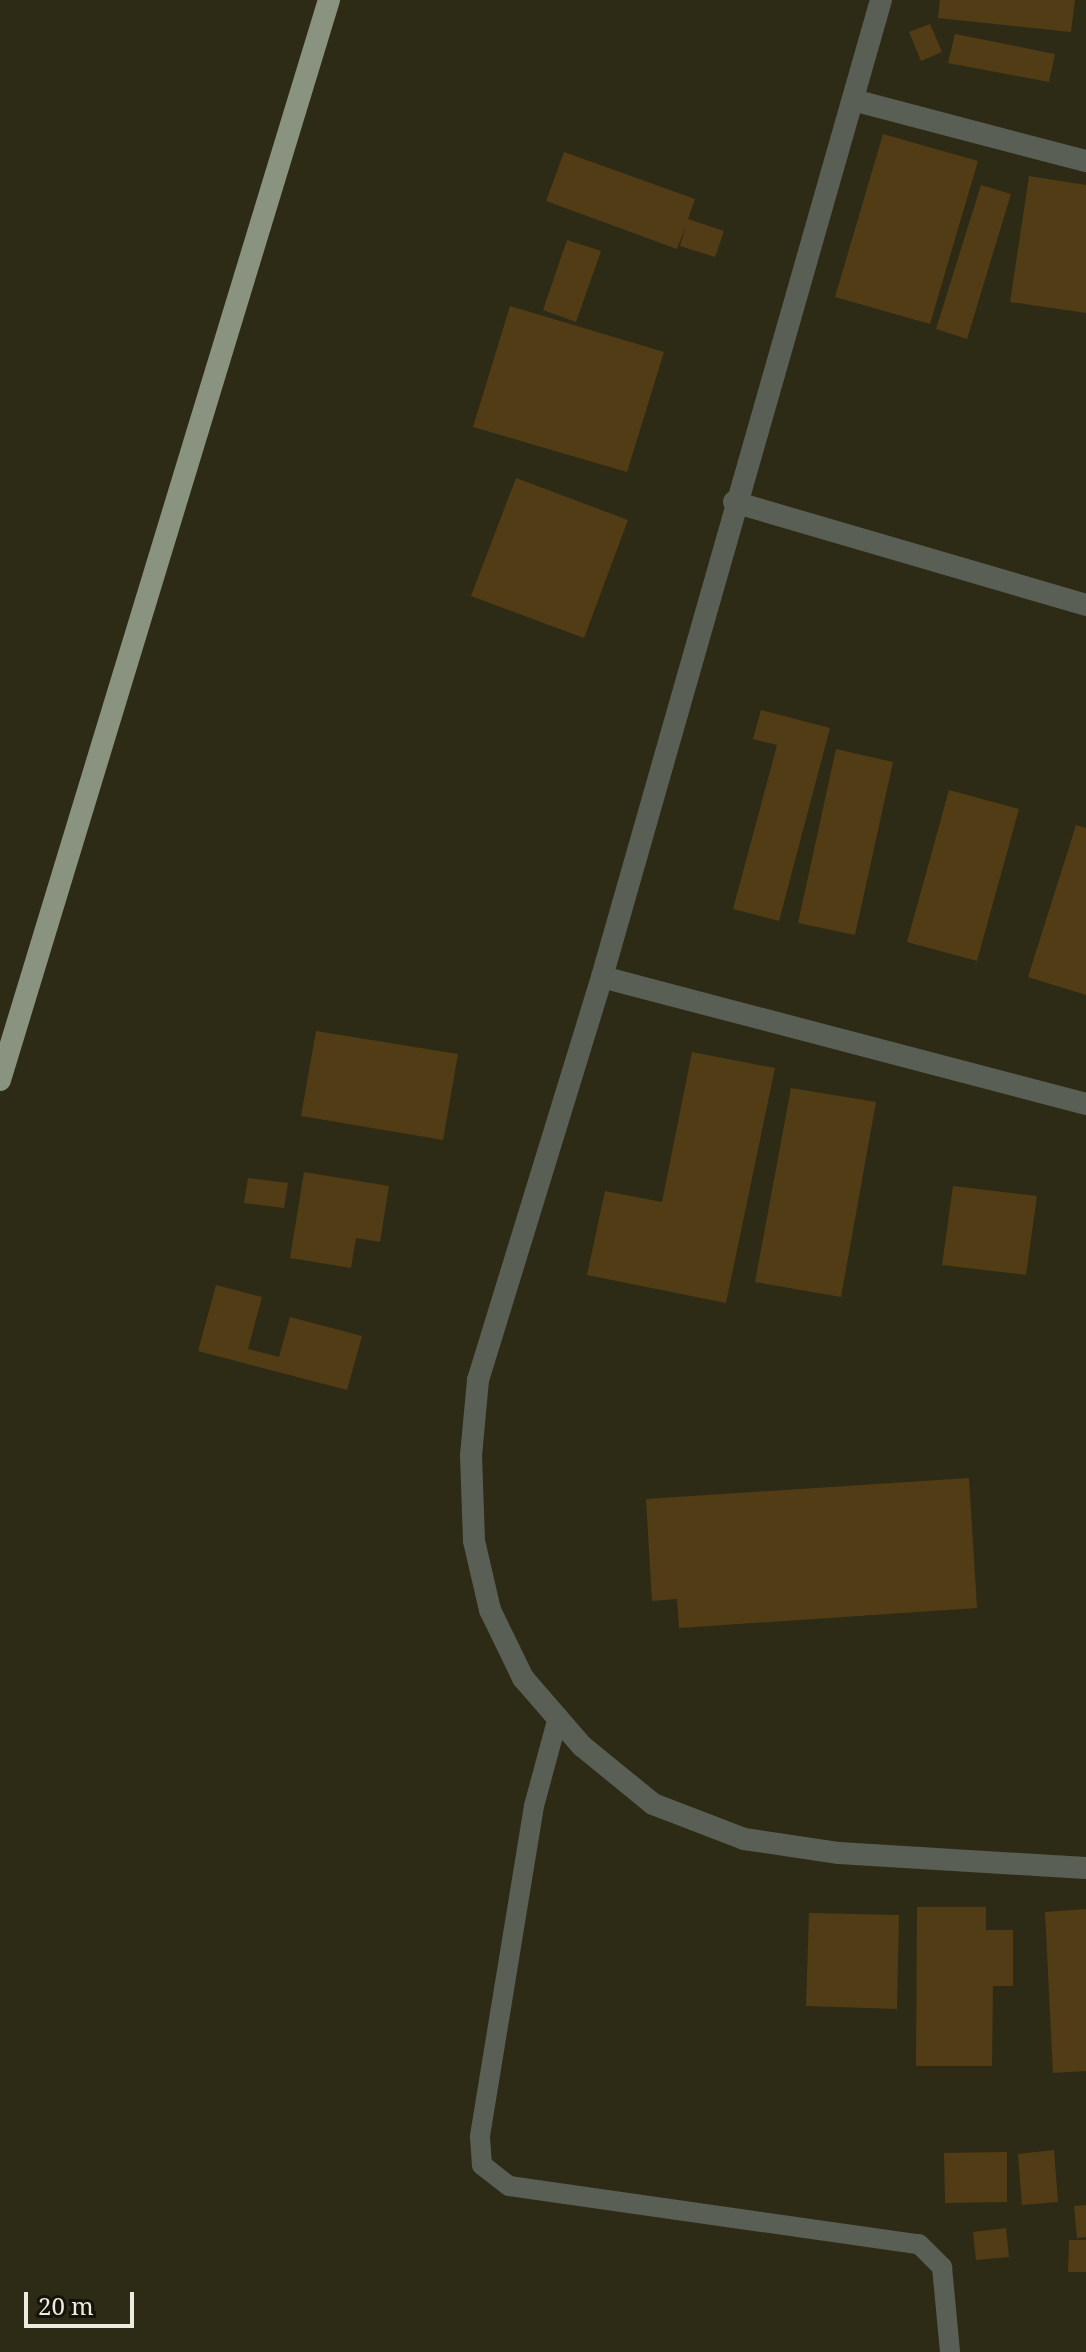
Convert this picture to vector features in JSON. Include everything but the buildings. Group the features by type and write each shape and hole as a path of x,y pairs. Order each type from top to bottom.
{"main road":[{"path":"0,1080 329,0"}],"street":[{"path":"881,0 734,502 602,977 478,1380 471,1455 474,1541 490,1610 523,1678 582,1746 653,1804 744,1839 839,1853 1086,1868"},
{"path":"853,100 1086,161"},
{"path":"734,502 1086,605"},
{"path":"602,977 1086,1104"}],"lane":[{"path":"558,1717 534,1806 480,2137 482,2165 509,2186 919,2244 942,2267 950,2352"}]}
